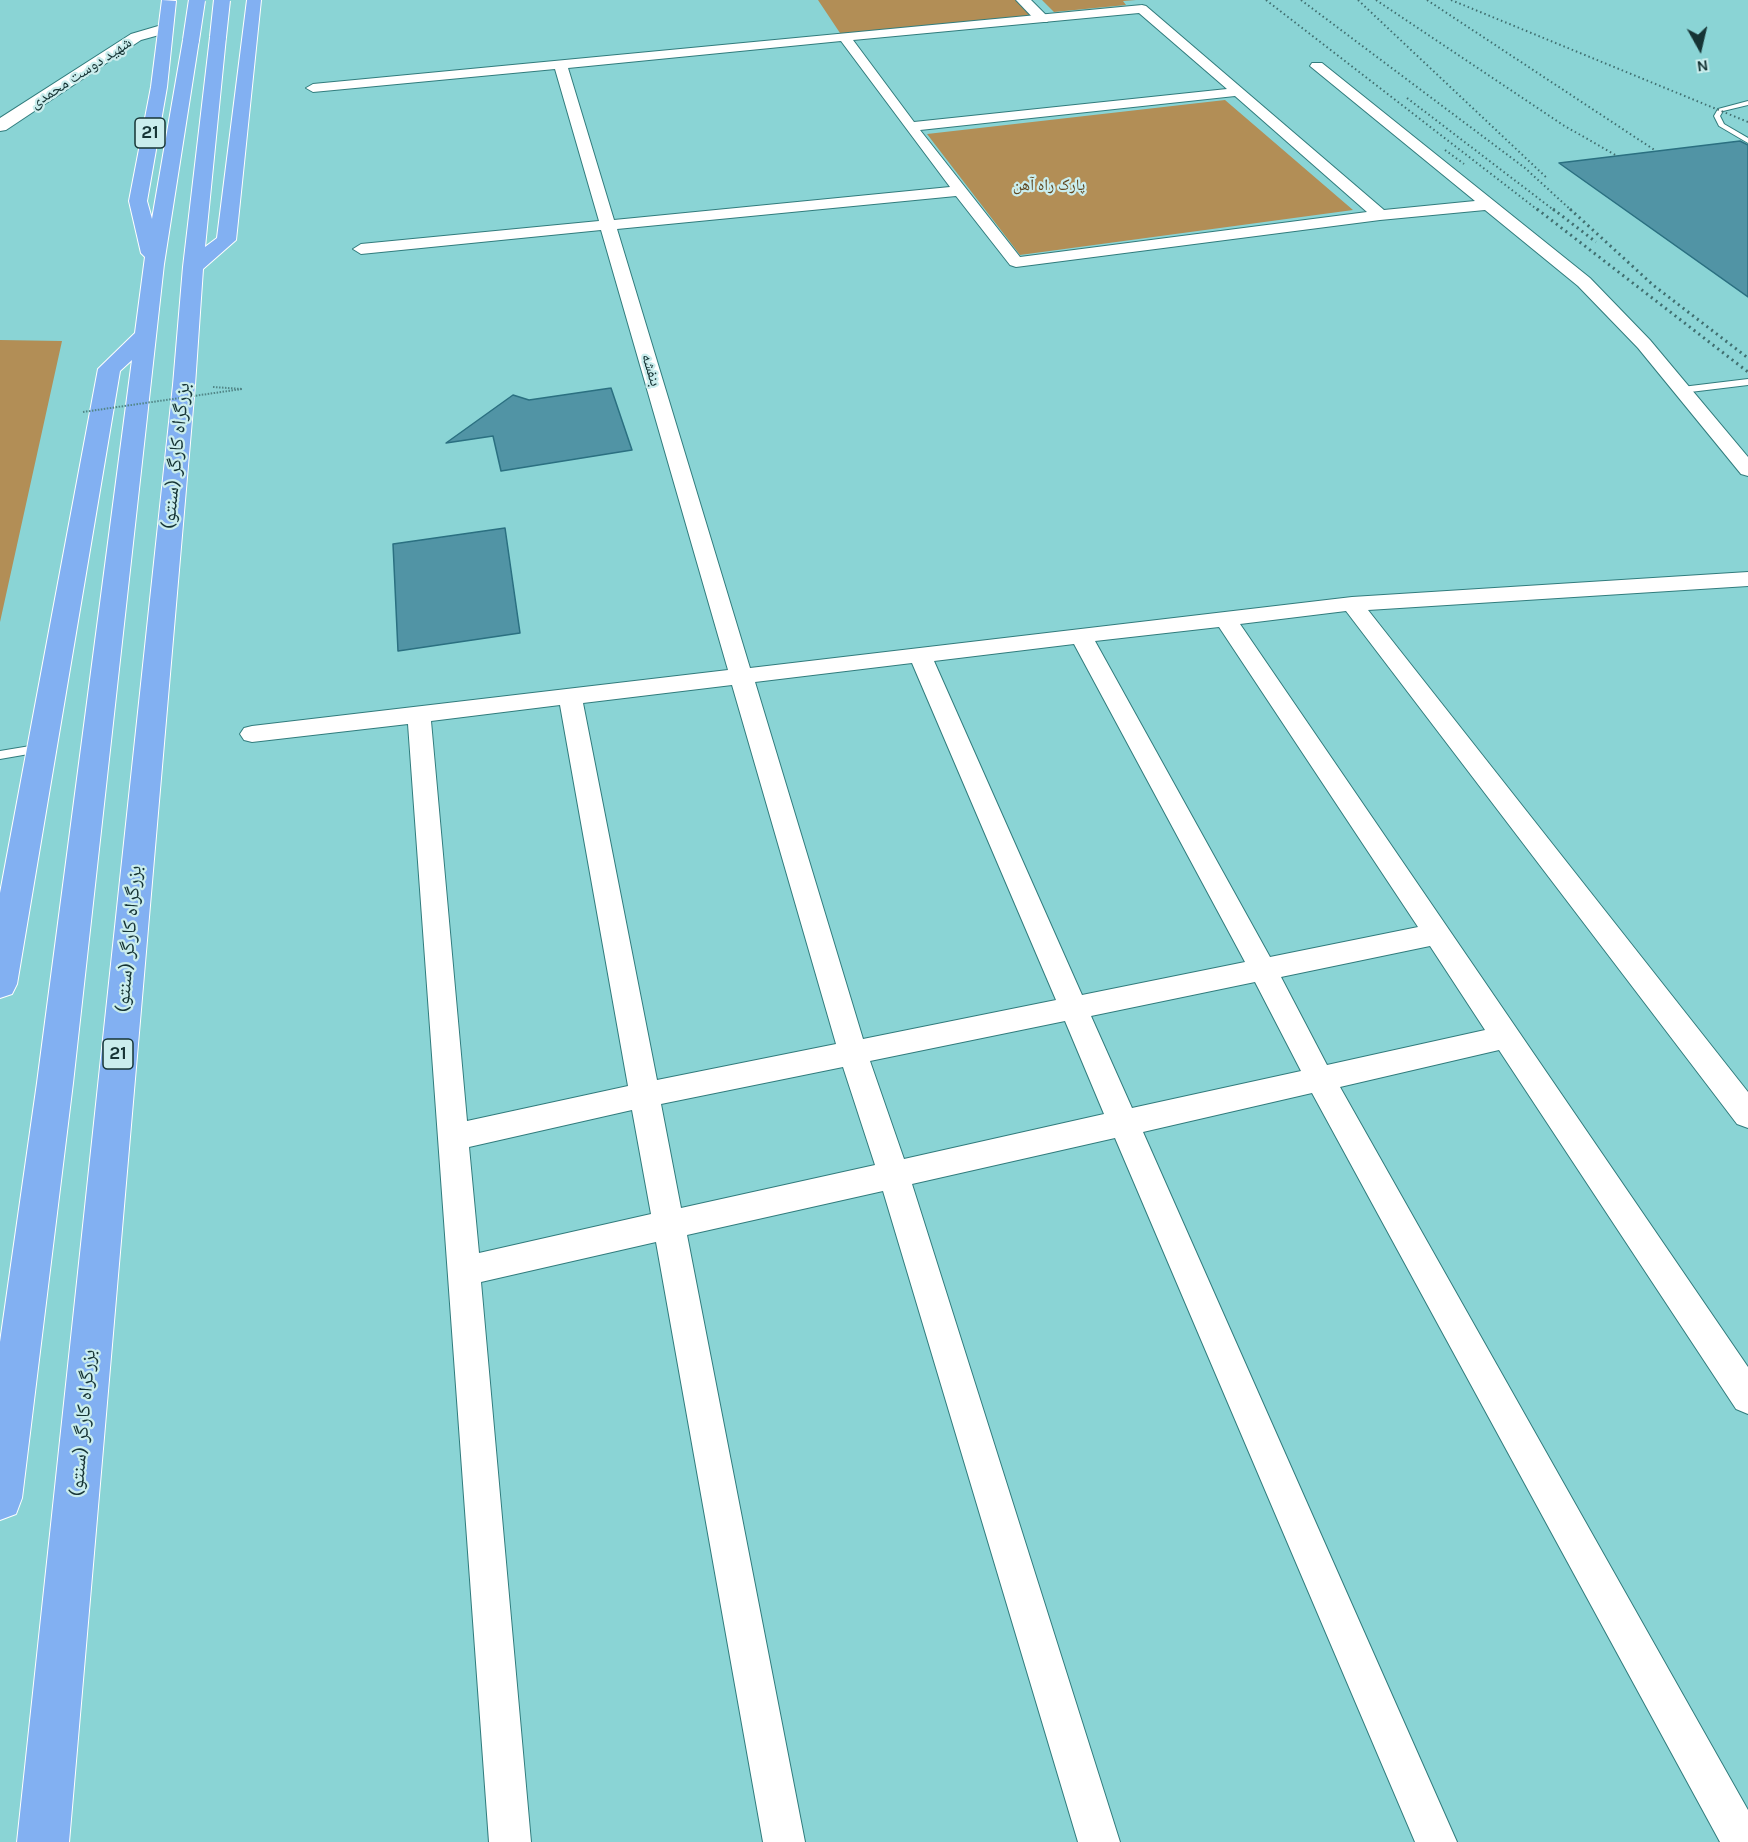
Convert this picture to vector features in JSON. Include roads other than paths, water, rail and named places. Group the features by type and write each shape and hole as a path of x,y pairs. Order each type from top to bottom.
{"highway":[{"name":"21","path":"0,1497 56,1071 154,264 197,0 161,1 165,29 159,87 138,201 154,264"},
{"name":"بزرگراه کارگر (سنتو)","path":"43,1842 184,385 193,267 222,0"},
{"path":"193,267 226,240 254,0"},
{"path":"165,29 180,25 228,21 240,22 252,29"},
{"path":"0,984 109,369 146,334"}],"main road":[{"path":"1023,0 1042,19"},
{"name":"شهید دوست محمدی","path":"0,125 136,37 165,29"}],"street":[{"path":"313,88 1142,9 1380,215"},
{"path":"845,38 910,127 1016,262 1380,215 1487,205"},
{"name":"بنفشه","path":"560,64 853,1053 893,1173 1099,1842"},
{"path":"1317,66 1584,282 1644,344 1748,470"},
{"path":"910,127 1238,92"},
{"path":"361,249 960,190"},
{"path":"252,734 1352,604 1748,579"},
{"path":"1352,604 1748,1115"},
{"path":"1225,619 1748,1397"},
{"path":"1081,636 1320,1079 1743,1842"},
{"path":"920,655 1436,1842"},
{"path":"570,696 784,1842"},
{"path":"419,714 510,1842"},
{"path":"453,1137 645,1095 1437,934"},
{"path":"464,1271 1506,1037"}],"lane":[{"path":"1748,103 1720,110 1717,116 1721,125 1748,141"},
{"path":"1682,390 1748,382"},
{"path":"0,755 42,748"}],"railway":[{"path":"1266,0 1539,211"},
{"path":"1301,0 1525,168 1572,211"},
{"path":"1358,0 1548,179"},
{"path":"1376,0 1563,125 1617,156"},
{"path":"1427,0 1656,151"},
{"path":"1451,0 1748,122"},
{"path":"1407,98 1555,211"},
{"path":"1445,150 1464,164"},
{"path":"1537,209 1748,372"},
{"path":"1553,209 1596,242"},
{"path":"1570,209 1653,285 1748,358"}],"park label":[{"name":"پارک راه آهن","path":"1049,185"}]}
